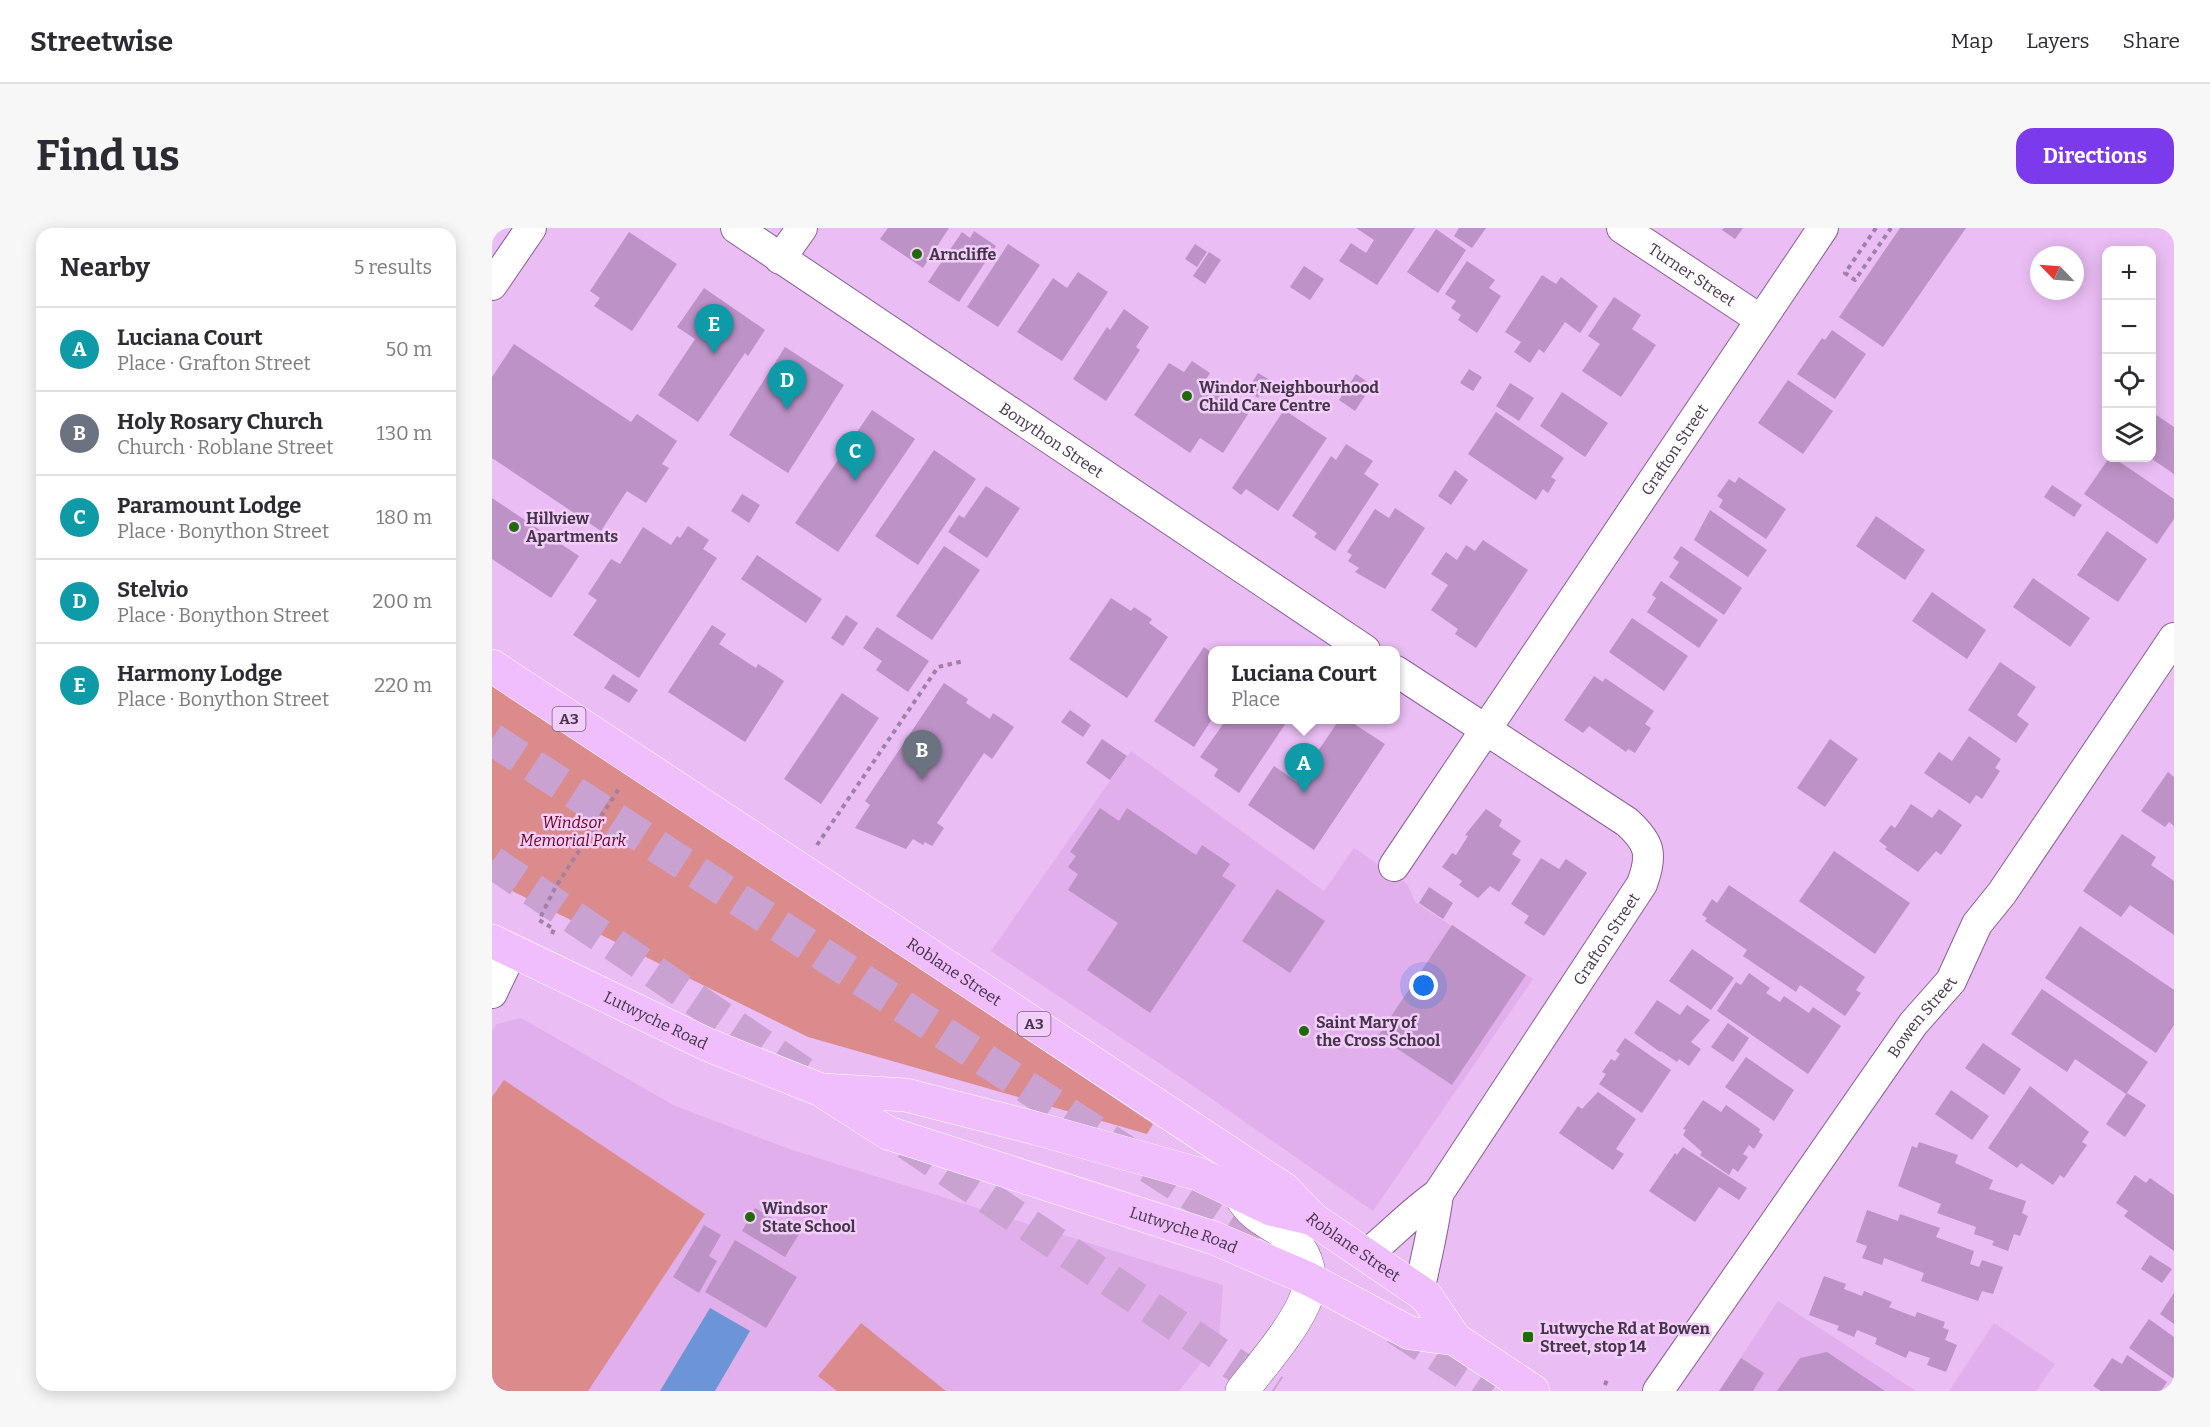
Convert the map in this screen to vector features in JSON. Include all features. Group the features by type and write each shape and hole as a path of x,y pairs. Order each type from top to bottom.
{"highway":[{"name":"Roblane Street","path":"492,666 1284,1189 1313,1219 1426,1296 1455,1339"},
{"name":"Lutwyche Road","path":"502,946 706,1044 821,1090 888,1133 1203,1234 1309,1279 1410,1333 1455,1339 1533,1391"},
{"name":"Lutwyche Road","path":"821,1090 906,1095 1198,1174 1271,1209 1313,1219"}],"street":[{"path":"492,285 531,228"},
{"name":"Bonython Street","path":"736,228 966,380 1358,646"},
{"path":"780,259 802,228"},
{"name":"Turner Street","path":"1622,228 1761,320"},
{"name":"Grafton Street","path":"1394,866 1823,228"},
{"name":"Bowen Street","path":"1658,1391 1913,1024 1951,981 1977,924 2002,893 2174,638"},
{"path":"1400,674 1486,730"},
{"name":"Grafton Street","path":"1366,1255 1388,1238 1412,1212 1438,1194 1642,885 1650,862 1643,837 1627,822 1486,730"},
{"path":"492,993 502,946"},
{"path":"1237,1191 1249,1211 1295,1243 1308,1265 1309,1279 1308,1294 1300,1310 1242,1391"},
{"name":"Grafton Street","path":"1419,1291 1429,1240 1434,1227 1438,1194"}],"path":[{"path":"1876,228 1845,273 1855,280 1891,228"},
{"path":"817,846 938,667 964,661"},
{"path":"552,934 554,929 539,920 555,888 626,777"},
{"path":"1605,1385 1608,1377"}],"shaded area":[{"name":"Saint Mary of the Cross School","path":"1131,751 1324,891 1354,848 1407,884 1415,902 1533,979 1373,1211 1189,1083 991,951"},
{"name":"Windsor State School","path":"521,1018 675,1106 792,1150 1223,1285 1219,1340 1179,1391 492,1391 492,1031 497,1024"},
{"path":"1778,1301 1916,1391 1719,1391"},
{"path":"1994,1323 2055,1364 2036,1391 1949,1391"}],"green space":[{"name":"Windsor Memorial Park","path":"492,680 1153,1124 1147,1134 808,1037 492,881"},
{"path":"504,1080 705,1214 588,1391 492,1391 492,1097"},
{"path":"861,1323 946,1391 837,1391 818,1376"}],"water":[{"path":"710,1308 750,1331 715,1391 660,1391"}],"building":[{"name":"Arncliffe","path":"888,228 949,228 923,268 880,239"},
{"path":"1356,228 1415,228 1377,285 1339,261 1351,243 1366,253 1374,240"},
{"path":"1459,228 1486,228 1472,248 1454,236"},
{"path":"1724,228 1743,228 1735,239 1722,230"},
{"path":"1900,228 1966,228 1883,347 1839,317"},
{"path":"1436,229 1466,250 1438,293 1407,272"},
{"path":"974,231 996,246 959,302 928,282 962,232 970,238"},
{"path":"629,232 677,264 632,331 594,306 600,298 590,291"},
{"path":"1008,244 1040,265 998,327 967,307"},
{"path":"1195,244 1207,252 1197,267 1185,259"},
{"path":"1209,252 1221,260 1205,284 1193,276"},
{"path":"1467,261 1495,280 1489,288 1501,296 1477,333 1458,320 1461,315 1451,308 1456,301 1445,294"},
{"path":"1304,266 1324,279 1310,300 1290,287"},
{"path":"1078,272 1108,292 1062,361 1017,332 1053,278 1067,288"},
{"path":"1542,275 1556,284 1561,277 1598,306 1580,333 1565,322 1544,353 1539,349 1530,363 1514,352 1521,342 1505,332"},
{"path":"704,288 765,330 748,356 745,353 698,422 658,395 695,339 677,327"},
{"path":"1614,297 1641,315 1632,329 1656,345 1621,397 1582,371 1600,344 1588,336"},
{"path":"1124,309 1149,327 1136,347 1140,350 1106,401 1073,379 1107,327 1110,330"},
{"path":"1832,330 1866,354 1835,399 1797,374 1822,338 1825,340"},
{"path":"514,344 631,422 637,414 677,441 662,464 669,468 646,503 627,491 601,531 492,458 492,377"},
{"path":"785,347 844,385 788,473 729,435"},
{"name":"Windor Neighbourhood Child Care Centre","path":"1192,361 1210,373 1205,381 1250,411 1223,453 1200,438 1190,453 1134,415 1169,363 1184,372"},
{"path":"1469,369 1482,377 1473,391 1460,383"},
{"path":"1258,373 1270,380 1258,398 1247,390"},
{"path":"1356,374 1372,385 1355,411 1339,400"},
{"path":"1788,380 1833,411 1803,454 1758,423"},
{"path":"1510,383 1534,398 1519,421 1496,406"},
{"path":"1562,392 1608,423 1585,457 1540,426"},
{"path":"872,410 915,439 838,552 795,523"},
{"path":"1284,410 1327,438 1278,511 1246,489 1241,495 1232,488"},
{"path":"1496,412 1564,458 1551,477 1556,480 1548,493 1543,489 1536,500 1468,454"},
{"path":"2156,415 2174,427 2174,474 2156,462"},
{"path":"1346,444 1373,461 1364,474 1379,484 1335,551 1314,537 1317,533 1292,516 1331,456 1336,460"},
{"path":"934,450 976,479 918,565 875,536"},
{"path":"2106,462 2120,462 2174,499 2174,519 2157,544 2084,494"},
{"path":"1455,470 1468,480 1451,505 1438,496"},
{"path":"1739,477 1786,509 1766,539 1719,507 1723,500 1717,496 1729,479 1735,483"},
{"path":"2052,485 2082,505 2074,517 2044,497"},
{"path":"986,486 1020,508 987,558 948,532 959,515 964,518"},
{"path":"742,494 760,505 749,523 731,511"},
{"name":"Hillview Apartments","path":"492,498 579,556 551,598 492,559"},
{"path":"1395,508 1425,528 1385,589 1355,572 1359,568 1348,561 1352,555 1347,552 1375,509 1389,518"},
{"path":"1710,510 1767,550 1748,577 1694,540"},
{"path":"1876,516 1925,550 1905,580 1856,546"},
{"path":"688,526 709,540 703,549 717,558 639,678 573,635 597,600 588,594 611,559 620,564 643,527 671,545 677,536 680,538"},
{"path":"2107,531 2147,559 2118,602 2077,575"},
{"path":"1483,540 1528,570 1476,648 1455,634 1458,629 1431,610 1448,585 1431,574 1446,552 1457,560 1466,545 1475,551"},
{"path":"944,546 980,570 932,640 896,616"},
{"path":"1681,546 1742,588 1724,615 1669,577 1679,562 1673,558"},
{"path":"757,555 822,599 806,623 741,579"},
{"path":"2033,578 2090,618 2070,647 2013,607"},
{"path":"1661,581 1718,620 1699,648 1647,612 1656,598 1652,595"},
{"path":"1932,592 1986,630 1967,659 1912,621"},
{"path":"1111,598 1131,611 1134,607 1152,619 1149,623 1168,637 1127,698 1069,659"},
{"path":"846,615 858,623 843,646 831,638"},
{"path":"1632,618 1688,656 1664,691 1609,652"},
{"path":"712,625 726,634 719,644 756,668 758,664 784,681 745,742 668,692"},
{"path":"877,627 929,661 908,692 876,670 882,661 863,648"},
{"path":"1204,647 1208,650 1209,724 1194,747 1154,721"},
{"path":"2000,662 2036,687 2017,715 2029,724 2016,743 1968,710"},
{"path":"613,674 638,690 629,703 604,688"},
{"path":"1594,676 1603,682 1605,678 1654,711 1645,724 1651,728 1635,753 1628,749 1626,752 1589,726 1583,733 1564,720"},
{"path":"944,683 968,699 966,703 990,719 993,713 1014,727 992,759 984,753 937,823 944,828 932,846 925,842 923,845 913,839 906,849 855,828 870,805 865,801"},
{"path":"842,693 879,718 821,804 784,779"},
{"path":"1070,710 1091,725 1083,737 1061,722"},
{"path":"1223,724 1285,724 1239,793 1214,776 1218,769 1200,757"},
{"path":"1336,724 1354,724 1385,744 1314,850 1248,805 1274,766 1297,782"},
{"path":"1969,736 2001,759 1995,768 2000,771 1982,799 1976,795 1970,804 1924,773 1939,752 1952,761"},
{"path":"1102,739 1127,756 1110,780 1086,763"},
{"path":"1830,739 1858,759 1825,807 1797,788"},
{"path":"2168,772 2174,777 2174,826 2169,822 2165,827 2141,811"},
{"path":"1911,804 1932,818 1939,809 1962,825 1941,855 1936,851 1918,872 1885,849 1887,847 1879,841 1891,825 1895,828"},
{"path":"1100,808 1119,821 1127,808 1196,855 1202,845 1230,864 1222,876 1236,885 1150,1013 1087,970 1118,923 1068,890 1078,874 1068,867 1076,856 1070,852"},
{"path":"1486,809 1502,820 1499,826 1521,841 1512,854 1521,860 1499,892 1490,886 1478,898 1459,885 1462,881 1442,867 1452,853 1456,855 1468,836 1465,835"},
{"path":"2122,834 2156,857 2151,865 2174,881 2174,935 2130,905 2121,917 2083,891"},
{"path":"1834,851 1910,903 1875,954 1799,901"},
{"path":"1541,858 1559,869 1566,859 1587,873 1544,936 1524,923 1529,916 1511,904"},
{"path":"1729,885 1865,977 1856,990 1861,993 1845,1016 1800,985 1796,992 1743,956 1747,950 1705,921 1707,918 1702,915 1712,899 1717,903"},
{"path":"1429,887 1453,903 1443,919 1419,903"},
{"path":"1277,889 1325,921 1290,973 1242,941"},
{"path":"1452,925 1526,975 1452,1085 1378,1036"},
{"path":"2080,926 2174,990 2174,1025 2156,1053 2045,978"},
{"path":"1692,949 1734,978 1711,1010 1669,981"},
{"path":"1749,973 1770,988 1766,993 1780,1002 1784,996 1809,1013 1813,1007 1841,1026 1808,1074 1717,1011 1736,982 1741,985"},
{"path":"2042,989 2148,1062 2126,1094 2075,1059 2067,1072 2011,1034"},
{"path":"1657,1000 1680,1015 1687,1005 1710,1020 1691,1042 1701,1049 1689,1066 1679,1059 1677,1062 1660,1052 1634,1033"},
{"path":"1728,1023 1749,1038 1733,1062 1711,1047"},
{"path":"1625,1038 1671,1070 1642,1113 1599,1084 1606,1074 1602,1072 1611,1059 1615,1061 1620,1054 1616,1051"},
{"path":"1983,1043 2021,1069 2004,1095 1965,1068"},
{"path":"1746,1057 1794,1090 1774,1121 1725,1087"},
{"path":"2030,1086 2089,1132 2082,1142 2087,1145 2064,1178 2060,1175 2053,1185 2021,1163 2017,1168 1988,1148"},
{"path":"1951,1090 1989,1116 1972,1140 1935,1114"},
{"path":"1598,1092 1636,1119 1616,1149 1624,1154 1613,1170 1559,1133 1578,1106 1582,1109"},
{"path":"2127,1093 2146,1105 2125,1137 2106,1124"},
{"path":"1703,1100 1721,1112 1726,1105 1760,1129 1759,1132 1763,1135 1754,1149 1749,1145 1743,1154 1748,1157 1738,1172 1733,1168 1729,1175 1700,1155 1702,1152 1683,1135 1686,1130 1683,1129"},
{"path":"1919,1142 1958,1155 1955,1163 1993,1180 1989,1189 2026,1201 2022,1213 2028,1216 2020,1236 2014,1234 2008,1251 1992,1245 1994,1241 1974,1234 1976,1227 1937,1213 1941,1204 1898,1186 1912,1146 1917,1148"},
{"path":"1683,1147 1747,1188 1739,1200 1719,1187 1695,1222 1649,1191 1675,1153 1677,1155"},
{"path":"2135,1175 2146,1183 2150,1178 2174,1195 2174,1251 2124,1216 2128,1211 2116,1203"},
{"path":"755,1208 799,1234 785,1257 742,1231"},
{"path":"1867,1210 1898,1221 1900,1214 1940,1228 1936,1237 1974,1251 1970,1264 1979,1267 1982,1260 2003,1267 1993,1294 1982,1291 1978,1301 1921,1281 1924,1273 1884,1258 1882,1265 1862,1258 1867,1246 1856,1242"},
{"path":"704,1225 721,1235 709,1256 717,1261 699,1293 673,1277"},
{"path":"735,1240 797,1277 766,1328 705,1292"},
{"path":"2150,1255 2172,1269 2162,1283 2141,1269"},
{"path":"1824,1276 1846,1284 1844,1289 1862,1296 1864,1291 1892,1302 1889,1307 1915,1317 1917,1312 1945,1322 1943,1328 1949,1330 1945,1340 1957,1345 1946,1372 1927,1365 1930,1358 1909,1351 1906,1358 1875,1344 1877,1338 1857,1330 1854,1337 1837,1330 1839,1326 1809,1315"},
{"path":"2174,1293 2174,1324 2160,1314"},
{"path":"2149,1319 2174,1337 2174,1379 2129,1348"},
{"path":"1827,1352 1885,1391 1777,1391 1800,1358"},
{"path":"2127,1355 2167,1382 2161,1391 2101,1391 2093,1386 2112,1358 2122,1364"},
{"path":"1741,1358 1764,1373 1753,1391 1719,1391"}],"tunnel":[{"path":"492,739 1300,1265"},
{"path":"492,862 812,1079"},
{"path":"907,1143 1274,1391"},
{"path":"1396,1328 1492,1391"}],"place":[{"name":"Arncliffe","path":"917,254"},
{"name":"Harmony Lodge","path":"714,354"},
{"name":"Windor Neighbourhood Child Care Centre","path":"1187,396"},
{"name":"Stelvio","path":"787,410"},
{"name":"Paramount Lodge","path":"855,481"},
{"name":"Hillview Apartments","path":"514,527"},
{"name":"Holy Rosary Church","path":"922,780"},
{"name":"Luciana Court","path":"1304,793"},
{"name":"Saint Mary of the Cross School","path":"1304,1031"},
{"name":"Windsor State School","path":"750,1217"},
{"name":"Lutwyche Rd at Bowen Street, stop 14","path":"1528,1337"}]}
